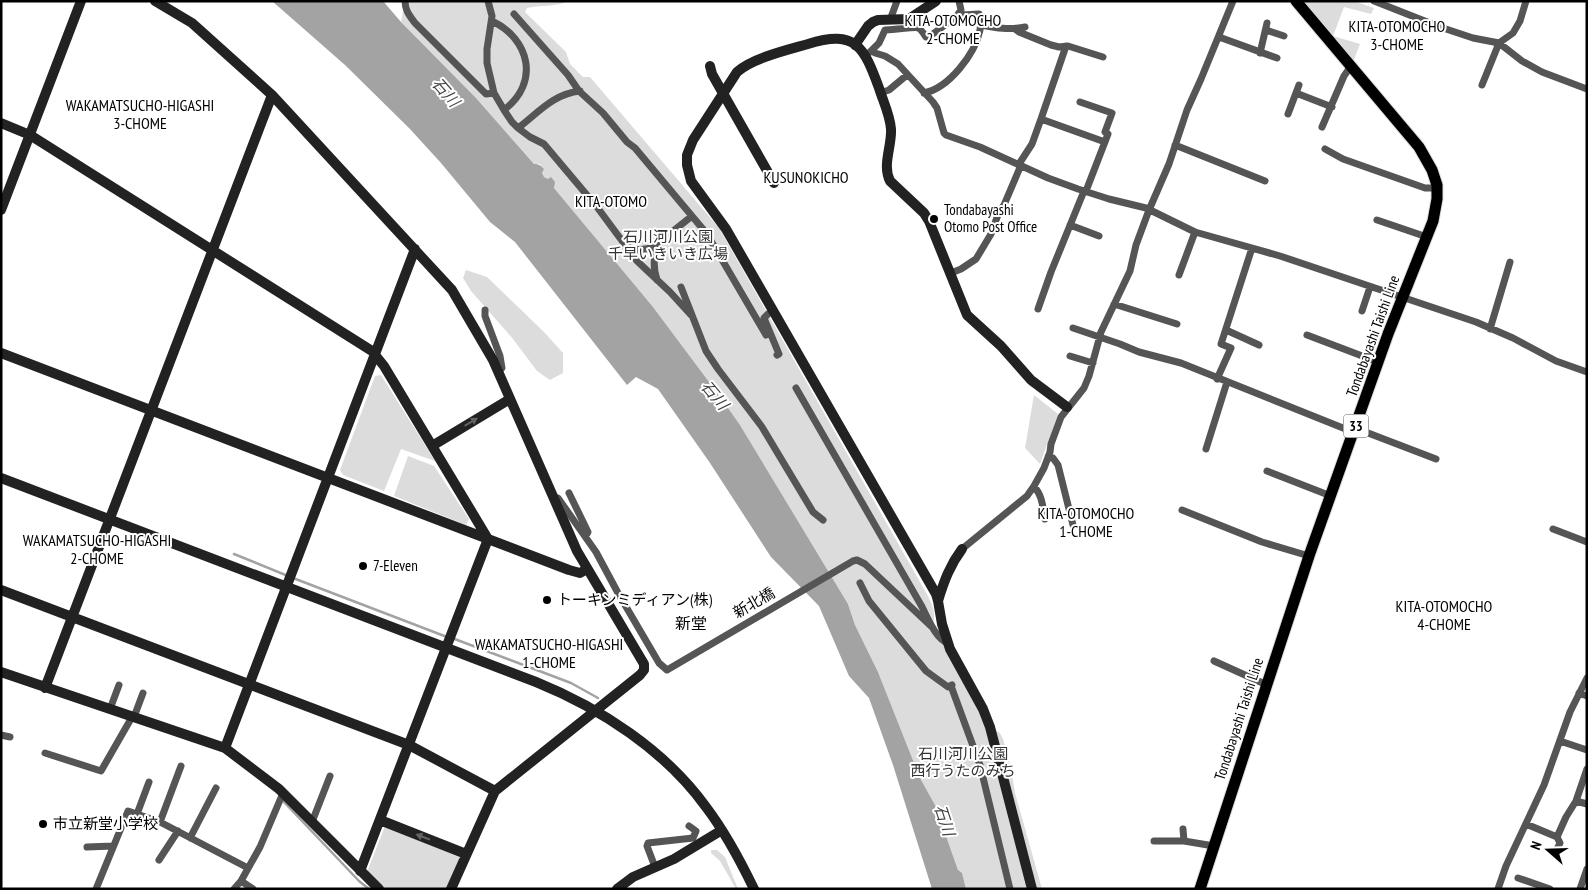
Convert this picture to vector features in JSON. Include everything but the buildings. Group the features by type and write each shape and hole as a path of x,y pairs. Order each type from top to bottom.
{"main road":[{"name":"Tondabayashi Taishi Line","path":"1200,889 1309,556 1378,362 1435,214 1437,188 1432,170 1419,147 1296,1"}],"street":[{"path":"1,210 81,1"},
{"path":"155,1 192,23 272,95 452,290 493,360 577,551 644,664 645,668 640,675 495,790 451,889"},
{"path":"405,1 405,7 416,23 486,94 494,93"},
{"path":"488,1 492,21 487,49 487,63 494,93 504,110 518,128 544,144 597,206 636,261 691,315"},
{"path":"890,20 897,1"},
{"path":"855,45 872,22 878,20 909,19 936,1"},
{"path":"869,53 879,43 885,30 916,27 926,37 930,36 959,14 961,10 959,1"},
{"path":"938,600 953,560 962,549 1026,496 1034,487 1048,457 1057,425 1067,407 1084,388 1100,337 1130,271 1136,245 1169,164 1186,110 1233,1"},
{"path":"1374,1 1440,27 1473,38 1499,43 1522,61 1542,72 1587,89"},
{"path":"1482,85 1499,43 1513,33 1520,21 1526,1"},
{"path":"514,14 580,91 603,113 626,142 635,148 707,234 766,336"},
{"path":"924,93 932,92 957,72 964,64 977,39 981,25 979,14 959,14"},
{"path":"492,21 500,24 508,32 521,47 526,60 527,77 521,91 512,104 504,110"},
{"path":"981,25 994,29 1025,27"},
{"path":"1260,52 1267,27 1284,36"},
{"path":"1015,29 1051,45 1066,46 1103,57"},
{"path":"1219,37 1277,58"},
{"path":"1032,889 990,727 983,709 948,643 942,624 938,600 726,229 691,181 687,165 690,147 737,72 756,62 804,45 830,38 847,41 869,53 885,56 892,60 937,108 946,136 980,147 1085,191 1149,210 1195,232 1252,248 1476,322 1513,338 1556,361 1587,372"},
{"path":"951,274 976,258 991,234 998,212 1004,205 1020,165 1032,144 1066,46"},
{"path":"869,53 891,127 886,166 890,181 924,213 929,221 967,315 1001,346 1030,380 1067,407"},
{"path":"710,66 710,70 723,94 774,183"},
{"path":"1322,127 1344,76 1351,66"},
{"path":"880,93 889,90 907,75"},
{"path":"1288,114 1299,85"},
{"path":"518,128 551,101 565,94 580,91"},
{"path":"1296,93 1332,107"},
{"path":"45,688 272,95"},
{"path":"1038,309 1108,134 1106,132 1112,113 1080,102"},
{"path":"1041,119 1105,142"},
{"path":"1,124 30,135 372,351 384,366 488,539"},
{"path":"1175,145 1265,181"},
{"path":"1324,149 1343,159 1425,188 1437,188"},
{"path":"626,247 638,250 652,248 692,216"},
{"path":"1377,220 1427,238"},
{"path":"1070,225 1099,236"},
{"path":"1179,275 1195,232"},
{"path":"657,280 654,259 661,242"},
{"path":"1217,379 1231,348 1221,344 1252,248"},
{"path":"225,748 415,249"},
{"path":"1490,329 1510,262"},
{"path":"681,287 706,351 762,427 813,512 823,520"},
{"path":"1362,311 1370,287"},
{"path":"1114,304 1177,324"},
{"path":"485,310 485,316 500,356 502,368 498,372"},
{"path":"768,314 764,318 777,355"},
{"path":"1073,328 1139,352 1181,363 1217,379 1436,459"},
{"path":"1226,330 1259,345"},
{"path":"1307,335 1378,362"},
{"path":"1,353 569,570 580,573 587,569"},
{"path":"1070,356 1093,363"},
{"path":"1206,450 1227,382"},
{"path":"796,388 933,628 944,642 948,643"},
{"path":"432,446 510,399"},
{"path":"1048,457 1053,458 1058,465 1073,526"},
{"path":"1267,471 1331,496"},
{"path":"1,478 560,692 596,710 628,732 672,769 706,806 722,830 754,889"},
{"path":"1034,487 1038,490 1045,519"},
{"path":"569,493 588,532 586,536"},
{"path":"554,500 558,498 586,536"},
{"path":"1182,510 1262,542 1309,556"},
{"path":"1553,529 1587,542"},
{"name":"新北橋","path":"586,536 659,663 667,670 857,560 864,564 933,628"},
{"path":"360,871 488,539"},
{"path":"860,583 869,601 926,671 948,687 952,685 980,764 1010,889"},
{"path":"1,590 409,745 495,790"},
{"path":"1214,661 1267,685"},
{"path":"1,672 110,709 131,720 225,748 312,822 379,889"},
{"path":"1498,889 1506,866 1544,785 1570,712 1583,695 1587,678"},
{"path":"110,709 119,685"},
{"path":"45,753 101,771 131,720 143,693"},
{"path":"1,734 10,737"},
{"path":"1560,741 1587,750"},
{"path":"54,756 56,747"},
{"path":"160,822 180,766"},
{"path":"1557,837 1576,801 1587,769"},
{"path":"312,822 330,776"},
{"path":"137,814 149,782"},
{"path":"190,838 216,788"},
{"path":"234,889 260,846 282,796"},
{"path":"1576,801 1587,804"},
{"path":"96,889 128,811 160,822 193,841 248,868"},
{"path":"380,820 466,854"},
{"path":"1526,824 1557,837 1560,843 1554,855"},
{"path":"655,867 647,846 648,843 693,838 696,831 689,826"},
{"path":"1183,829 1184,842"},
{"path":"617,889 633,877 690,850 722,830"},
{"path":"159,860 178,831"},
{"path":"1154,841 1214,846"},
{"path":"86,846 98,850 113,846"},
{"path":"1580,889 1587,869"},
{"path":"1518,878 1550,889"},
{"path":"240,881 253,889"}],"green space":[{"name":"石川河川公園 千早いきいき広場","path":"405,1 569,1 527,8 525,12 566,52 570,64 583,77 590,77 719,228 928,596 933,607 933,623 990,727 1000,733 1003,739 1011,768 1015,793 1042,889 966,889 935,805 920,778 878,672 855,625 848,604 740,425 653,307 548,179 544,177 542,173 544,169 540,164 534,164 476,98 401,22"},
{"path":"1301,1 1354,1 1374,8 1371,14 1344,7 1333,36 1360,44 1353,62"},
{"path":"466,270 487,277 544,332 563,353 563,373 550,380 537,371 513,339 471,291 463,278"},
{"path":"381,375 435,461 401,449 384,491 343,475 340,470 375,376"},
{"path":"1034,395 1058,414 1040,464 1025,448"},
{"path":"408,456 434,466 469,519 466,525 394,496"},
{"path":"385,826 459,857 459,862 447,889 385,889 367,872"},
{"path":"711,850 717,850 725,857 738,889 736,889 720,861 711,853"}],"water":[{"name":"石川","path":"272,1 383,1 401,22 476,98 534,164 544,169 542,173 544,177 548,179 551,177 555,182 554,188 653,307 740,425 848,604 855,625 878,672 920,778 935,805 958,870 962,873 966,889 932,889 893,765 869,698 849,676 819,606 771,557 710,463 658,389 636,377 627,385 515,242 490,222 410,129 345,65"}],"waterway":[{"path":"234,554 288,576"},
{"path":"293,578 447,637"},
{"path":"452,638 571,683 598,698"},
{"path":"283,801 359,881 369,889"}],"place":[{"name":"Tondabayashi Otomo Post Office","path":"934,219"},
{"name":"7-Eleven","path":"363,566"},
{"name":"トーキンミディアン(株)","path":"547,600"},
{"name":"市立新堂小学校","path":"43,824"}],"district":[{"name":"KITA-OTOMOCHO 2-CHOME","path":"953,29"},
{"name":"KITA-OTOMOCHO 3-CHOME","path":"1397,35"},
{"name":"WAKAMATSUCHO-HIGASHI 3-CHOME","path":"140,114"},
{"name":"KUSUNOKICHO","path":"806,177"},
{"name":"KITA-OTOMO","path":"611,201"},
{"name":"KITA-OTOMOCHO 1-CHOME","path":"1086,522"},
{"name":"WAKAMATSUCHO-HIGASHI 2-CHOME","path":"97,549"},
{"name":"KITA-OTOMOCHO 4-CHOME","path":"1444,615"},
{"name":"新堂","path":"691,623"},
{"name":"WAKAMATSUCHO-HIGASHI 1-CHOME","path":"549,653"}],"park label":[{"name":"石川河川公園 西行うたのみち","path":"963,762"}]}
